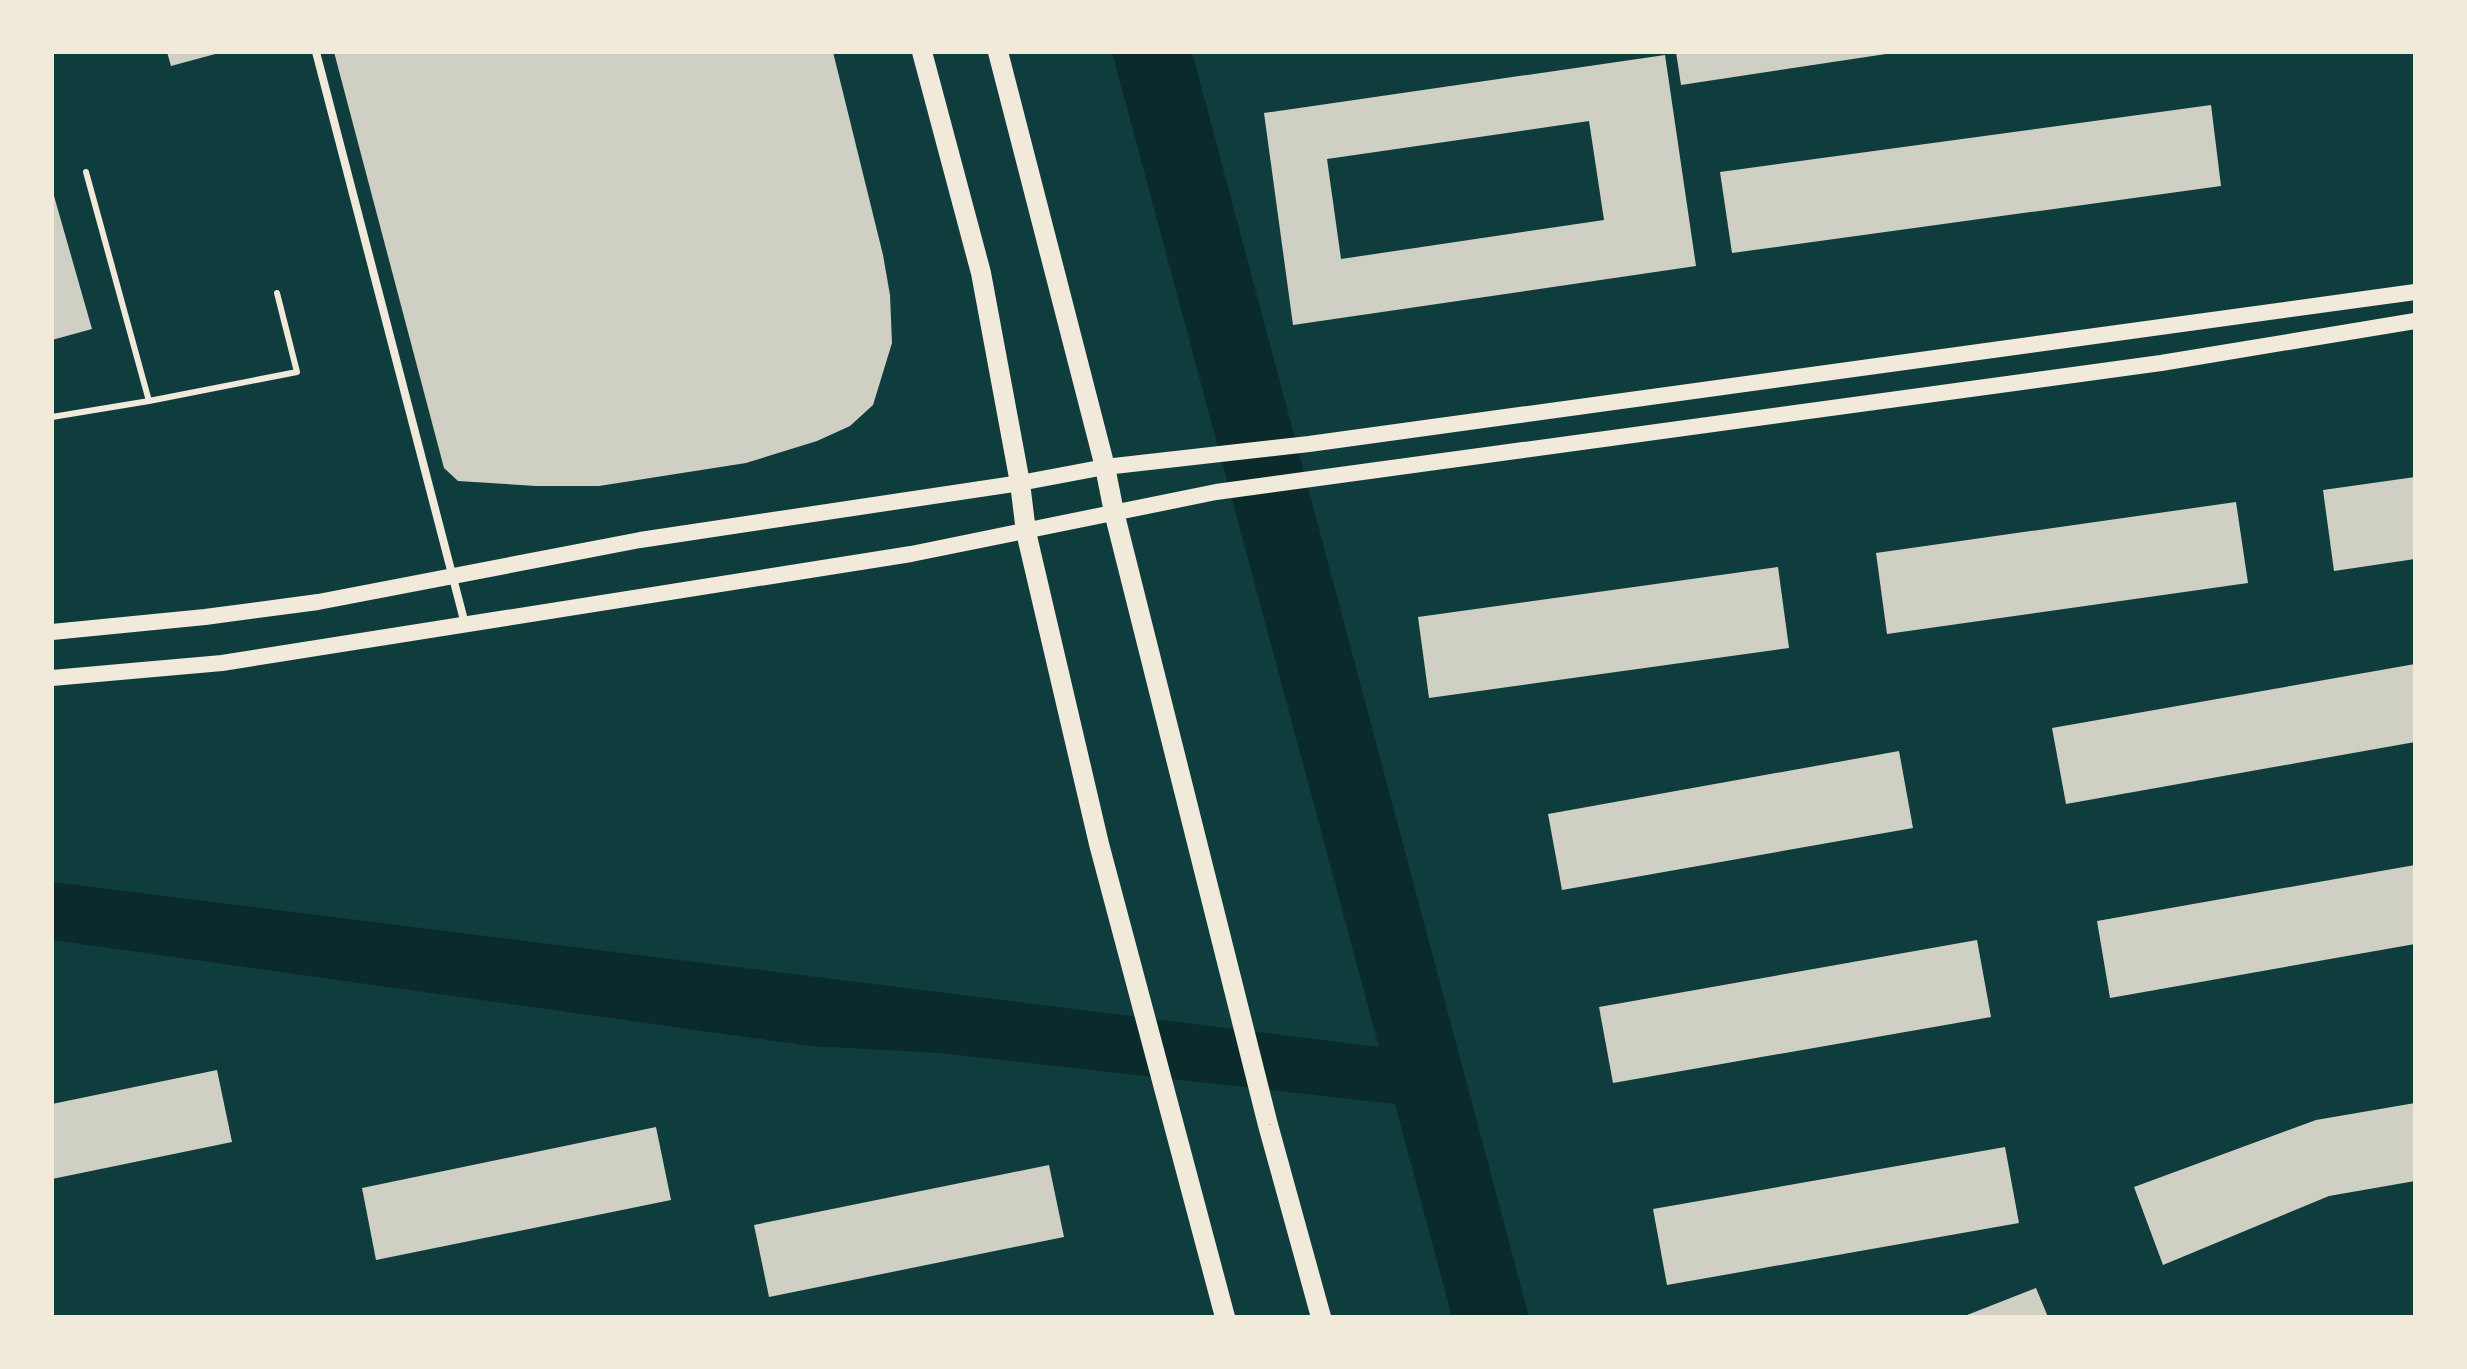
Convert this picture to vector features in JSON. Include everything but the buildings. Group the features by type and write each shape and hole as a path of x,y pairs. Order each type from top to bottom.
{"main road":[{"path":"922,52 981,273 1020,483 1026,532 1099,844 1225,1317"},
{"path":"998,52 1105,467 1268,1125 1321,1317"},
{"path":"52,632 318,602 640,540 1020,483 1105,467 1309,444 2415,292"},
{"path":"52,678 222,663 911,554 1216,492 2161,363 2415,321"}],"street":[{"path":"316,52 465,624"}],"lane":[{"path":"86,172 149,401"},
{"path":"52,417 297,372 277,293"}],"water":[{"path":"1112,52 1192,52 1529,1317 1452,1317 1395,1104 939,1053 811,1046 52,940 52,882 1379,1047"}]}
